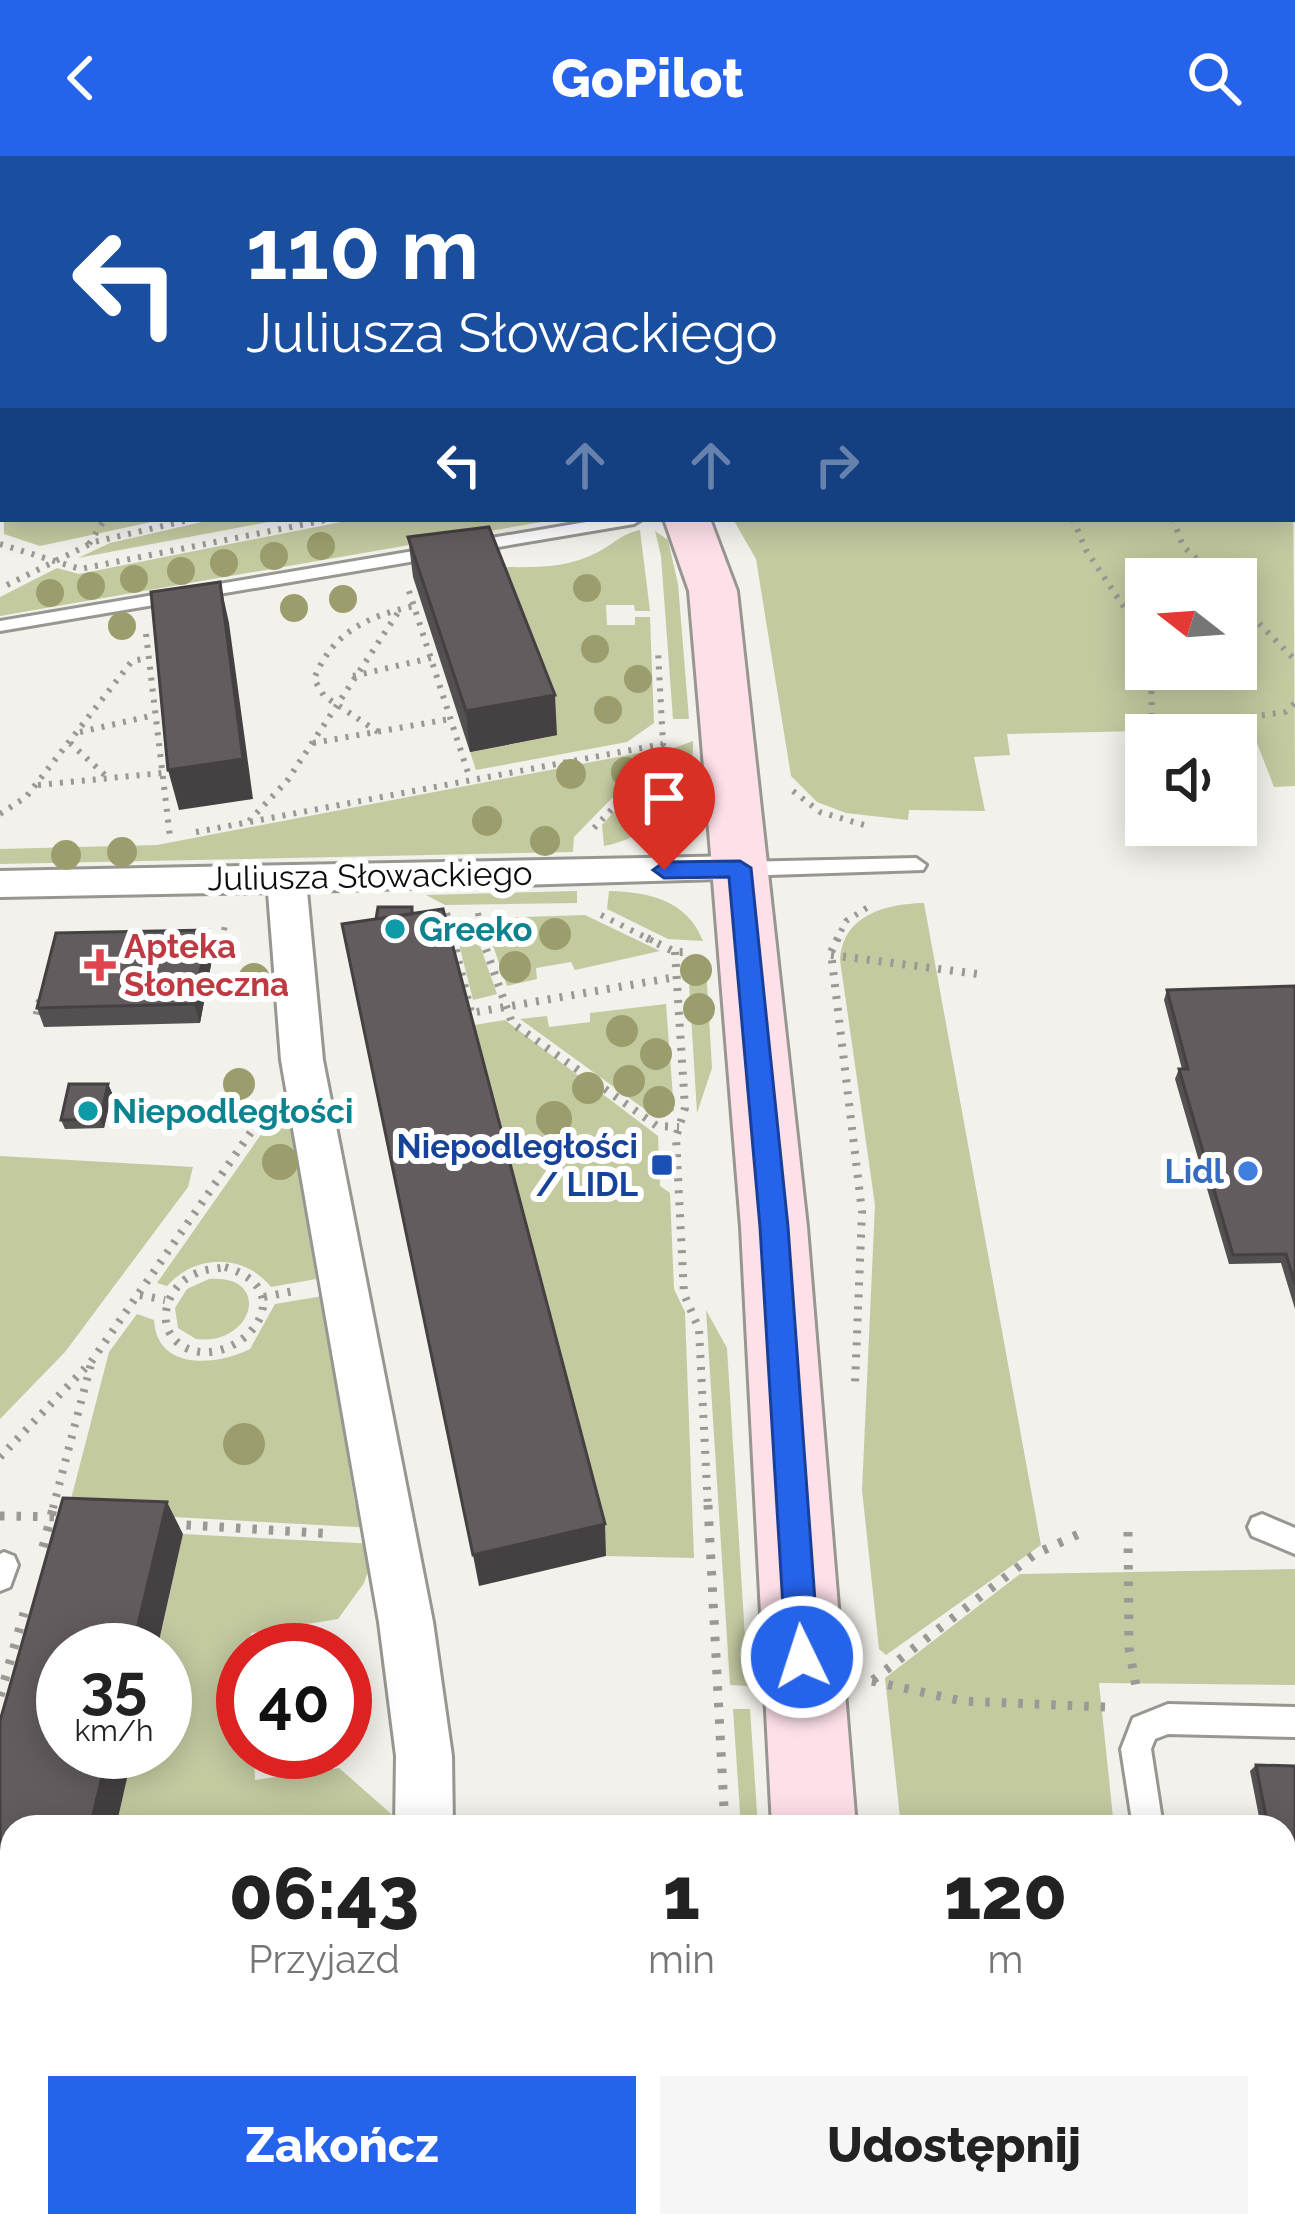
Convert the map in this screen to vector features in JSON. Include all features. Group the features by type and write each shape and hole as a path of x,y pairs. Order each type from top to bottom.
{"street":[{"path":"688,522 713,591 740,868 774,1227 813,1815"},
{"name":"Juliusza Słowackiego","path":"0,884 740,868"},
{"path":"286,878 302,1060 406,1622 424,1756 424,1815"}],"lane":[{"path":"0,626 617,522"},
{"path":"740,868 916,865"},
{"path":"1262,1527 1295,1540"},
{"path":"1146,1815 1136,1749 1144,1728 1168,1719 1295,1722"}],"path":[{"path":"88,545 103,522"},
{"path":"0,588 88,545 181,522"},
{"path":"0,544 80,569 316,522"},
{"path":"1074,522 1086,550 1125,608"},
{"path":"1173,522 1184,545 1197,558"},
{"path":"400,560 470,779"},
{"path":"139,604 170,837 663,744"},
{"path":"378,731 324,696 314,679 326,652 347,629 373,613 414,606"},
{"path":"249,822 287,781 401,608"},
{"path":"1257,621 1295,660"},
{"path":"0,814 36,785 132,661 148,658"},
{"path":"353,676 431,658"},
{"path":"1257,716 1286,712 1295,703"},
{"path":"63,735 74,737 155,715"},
{"path":"313,742 450,718"},
{"path":"588,834 663,754 662,732"},
{"path":"74,737 107,776"},
{"path":"36,785 162,773"},
{"path":"789,786 801,801 820,812 871,826 872,832"},
{"path":"855,1393 862,1212 828,953 845,921 884,900"},
{"path":"592,910 675,952 705,952"},
{"path":"478,911 476,920 512,1024 657,1126 679,1127"},
{"path":"202,943 222,942 225,924"},
{"path":"449,924 468,1013 676,977"},
{"path":"675,952 686,1108 679,1127 684,1294 699,1329 724,1815"},
{"path":"828,953 978,974"},
{"path":"41,996 36,1018 46,1017"},
{"path":"0,1457 92,1362 263,1115"},
{"path":"225,1267 255,1280 264,1306 252,1332 222,1349 204,1352 185,1348 166,1333 165,1300 188,1276 225,1267"},
{"path":"140,1294 165,1300"},
{"path":"39,1562 92,1362"},
{"path":"0,1516 76,1518"},
{"path":"146,1522 333,1534"},
{"path":"1128,1532 1129,1648 1144,1728"},
{"path":"872,1681 1035,1554 1081,1533"},
{"path":"0,1696 26,1606"},
{"path":"869,1659 874,1702"},
{"path":"872,1681 901,1691 987,1704 1102,1705 1144,1728"}],"green space":[{"path":"4,522 151,522 40,546 4,534"},
{"path":"202,522 268,522 78,558 110,543"},
{"path":"341,522 542,522 0,616 0,597 57,568 79,574"},
{"path":"735,522 1293,522 1295,786 1274,787 1257,743 1257,714 1125,714 1125,731 1007,734 1010,755 974,757 985,811 909,810 908,820 846,813 817,802 791,776 756,559"},
{"path":"640,530 650,611 635,611 634,605 606,605 607,625 635,625 635,617 650,617 654,723 627,742 476,770 470,752 556,735 493,567 573,562"},
{"path":"655,531 668,540 678,584 689,719 673,719"},
{"path":"693,741 687,777 668,809 640,833 604,846 602,825 671,749"},
{"path":"644,752 652,757 574,837 573,852 0,864 0,849 157,845"},
{"path":"577,891 577,903 445,905 426,895"},
{"path":"609,891 638,893 677,907 703,941 668,939 607,909"},
{"path":"924,903 1041,1545 886,1655 879,1649 862,1490 875,1205 840,960 849,932 868,915"},
{"path":"585,915 660,951 575,970 571,962 536,968 537,979 507,986 485,923 489,918"},
{"path":"453,920 465,920 474,928 497,994 473,1000"},
{"path":"706,965 712,1068 697,1113 688,966"},
{"path":"666,1004 674,1111 654,1116 520,1019 547,1016 549,1027 590,1022 590,1013"},
{"path":"505,1020 658,1136 660,1186 670,1193 674,1289 685,1312 694,1558 606,1556 468,1026"},
{"path":"288,1096 316,1279 271,1287 247,1268 219,1262 191,1268 167,1286 157,1283"},
{"path":"0,1156 193,1167 188,1187 65,1352 0,1419"},
{"path":"209,1279 229,1280 242,1287 248,1310 231,1332 196,1339 178,1328 175,1308 187,1289"},
{"path":"323,1296 355,1504 374,1528 80,1512 70,1503 109,1352 137,1314 154,1320 165,1348 177,1356 205,1361 250,1349 275,1304"},
{"path":"706,1310 727,1348 748,1686 730,1685"},
{"path":"183,1534 377,1544 364,1583 338,1619 216,1623 216,1779 351,1779 392,1815 119,1815 127,1779 192,1779 192,1623 163,1623"},
{"path":"1295,1569 1295,1685 1099,1683 1113,1815 900,1815 885,1678 1020,1574"},
{"path":"733,1709 750,1709 757,1815 740,1815"}],"building":[{"path":"489,527 555,695 466,711 408,537"},
{"path":"220,582 243,759 168,770 151,592"},
{"path":"378,907 412,907 412,914 376,919"},
{"path":"443,909 605,1524 473,1555 342,924"},
{"path":"208,930 194,1004 37,1008 56,933"},
{"name":"Lidl","path":"1295,986 1295,1284 1286,1254 1233,1255 1179,1069 1188,1069 1167,990"},
{"name":"Niepodległości","path":"69,1084 108,1084 100,1119 61,1120"},
{"path":"63,1498 167,1502 138,1623 36,1623 36,1779 102,1779 93,1815 0,1815 0,1721"},
{"path":"1256,1765 1295,1766 1295,1815 1266,1815"}],"place":[{"name":"Greeko","path":"395,929"},
{"name":"Apteka Słoneczna","path":"100,965"},
{"name":"Niepodległości","path":"88,1111"},
{"name":"Niepodległości / LIDL","path":"662,1165"},
{"name":"Lidl","path":"1248,1171"}],"route":[{"path":"664,870 740,868 774,1227 802,1657"}]}
